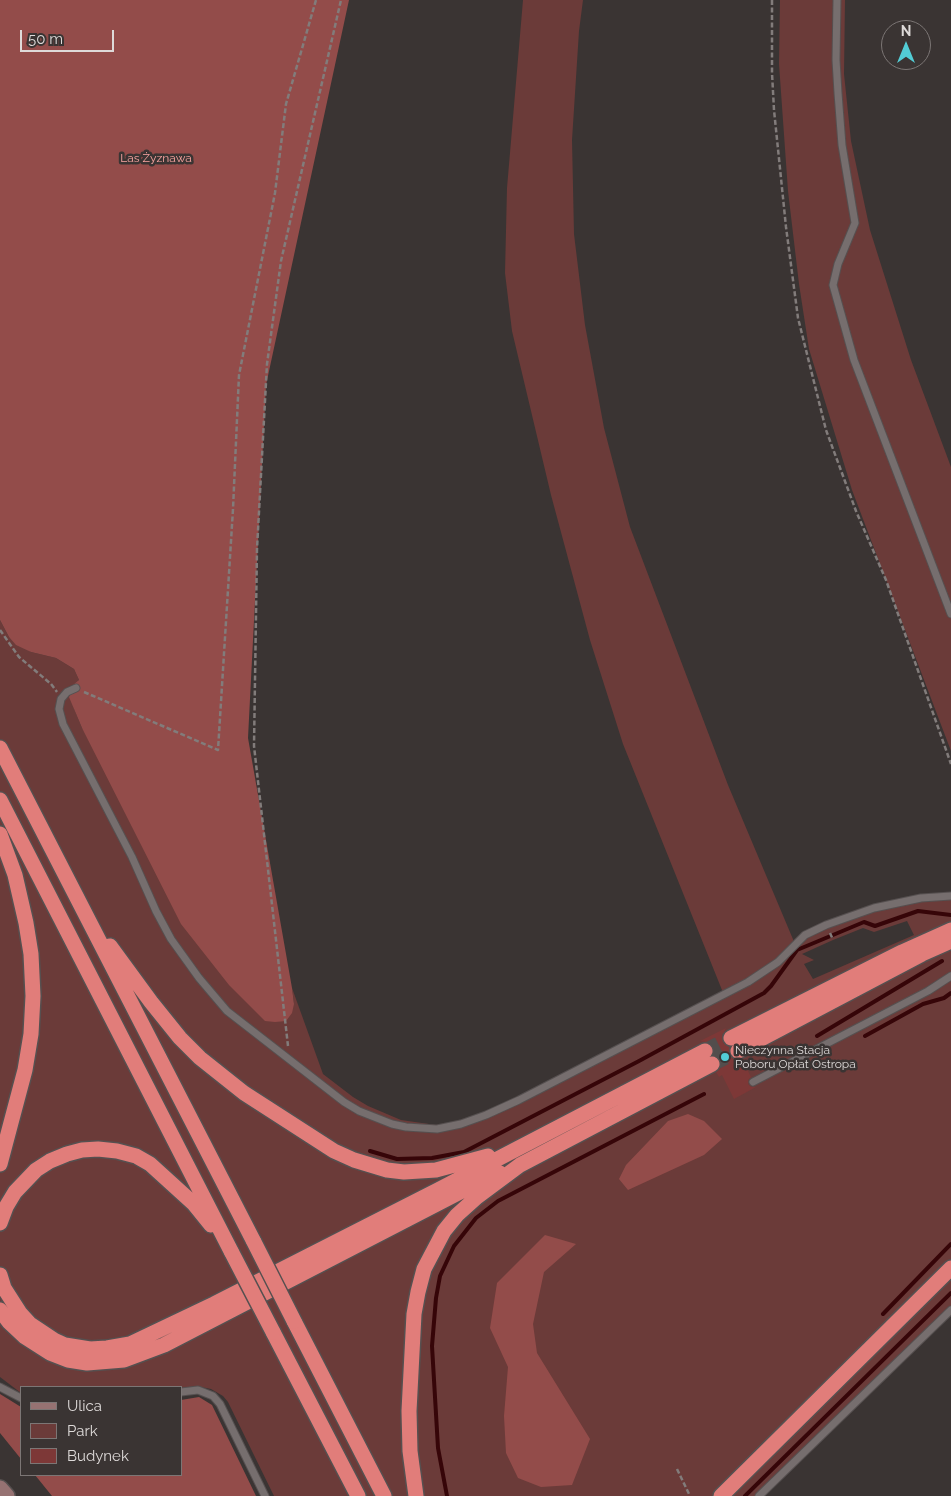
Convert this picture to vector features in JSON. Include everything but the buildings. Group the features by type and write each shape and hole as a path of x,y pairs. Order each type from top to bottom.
{"highway":[{"path":"0,748 384,1496"},
{"path":"0,800 358,1496"},
{"path":"0,834 15,875 26,922 31,954 33,996 25,1070 0,1164"},
{"path":"80,904 151,1002 180,1038 200,1058 244,1093 334,1151 354,1160 387,1170 419,1172 436,1170 521,1146"},
{"path":"734,1044 902,952 950,941"},
{"path":"0,1275 4,1288 20,1313 30,1324 65,1345 90,1349 119,1346 143,1339 521,1146 709,1058 520,1166 477,1197 450,1223 438,1240 420,1280 414,1314 409,1411 410,1451 416,1496"},
{"path":"0,1224 6,1207 24,1182 36,1170 50,1161 82,1150 117,1151 136,1156 161,1172 194,1204 232,1253"},
{"path":"0,1310 24,1338 50,1353 68,1360 87,1363 124,1360 164,1345 489,1177 520,1166"},
{"path":"721,1496 951,1268"}],"main road":[{"path":"0,1488 6,1496"}],"lane":[{"path":"837,0 836,60 842,145 855,223 838,264 833,285 854,360 905,498 951,614"},
{"path":"76,688 67,692 61,699 59,709 70,741 132,857 156,912 171,939 199,978 227,1011 344,1102 373,1117 392,1124 427,1129 462,1124 486,1115 519,1100 748,982 778,962 806,935 826,925 874,908 921,898 951,896"},
{"path":"753,1082 928,991 951,976"},
{"path":"759,1496 951,1310"},
{"path":"0,1387 20,1397"},
{"path":"182,1392 198,1390 212,1396 220,1404 264,1496"}],"path":[{"path":"76,688 218,750 233,509 239,375 275,192 286,104 316,0"},
{"path":"289,1058 254,746 257,550 267,364 281,261 341,0"},
{"path":"772,0 774,110 798,318 826,430 856,511 886,580 951,764"},
{"path":"0,630 19,657 51,684 61,699"},
{"path":"677,1470 690,1496"}],"green space":[{"name":"Las Żyznawa","path":"0,0 349,0 266,385 248,738 292,988 294,1004 292,1013 286,1021 265,1021 229,985 181,924 82,728 69,697 73,685 79,680 74,669 56,658 31,652 16,645 9,637 0,620"},
{"path":"523,0 583,0 579,31 572,140 574,234 585,325 604,428 630,527 728,785 795,944 805,935 874,908 951,896 951,1310 759,1496 274,1496 228,1402 223,1396 211,1389 196,1386 182,1389 182,1386 20,1386 20,1392 0,1377 0,620 9,637 31,652 56,658 74,669 79,680 70,695 82,728 294,1004 292,988 323,1074 368,1106 401,1120 436,1125 486,1115 724,995 623,744 590,640 551,495 512,331 505,273 507,188","holes":["907,921 914,935 813,979 804,964 814,960 802,954 863,928 874,932"]},
{"path":"780,0 845,0 844,74 851,141 870,230 911,360 951,467 951,751 852,490 809,349 788,191 779,64"},
{"path":"688,1114 704,1121 722,1139 704,1155 628,1190 619,1179 626,1165 668,1121"},
{"path":"545,1235 576,1244 544,1272 533,1324 537,1353 590,1439 572,1485 541,1487 518,1478 506,1453 504,1416 508,1367 490,1328 497,1283"},
{"path":"0,1394 20,1406 20,1458 0,1433"},
{"path":"199,1397 212,1405 256,1496 52,1496 36,1476 182,1476 182,1400"}],"waterway":[{"path":"370,1151 397,1159 432,1158 464,1152 639,1061 764,993 797,950 864,922 875,926 918,911 951,915"},
{"path":"817,1036 942,961"},
{"path":"865,1036 923,1004 944,998 951,993"},
{"path":"447,1496 438,1448 432,1346 440,1276 454,1246 476,1218 498,1201 704,1094"},
{"path":"883,1314 951,1244"},
{"path":"745,1496 951,1293"}],"tunnel":[{"path":"705,1051 731,1038"},
{"path":"712,1064 738,1051"}],"place":[{"name":"Nieczynna Stacja Poboru Opłat Ostropa","path":"725,1057"}]}
